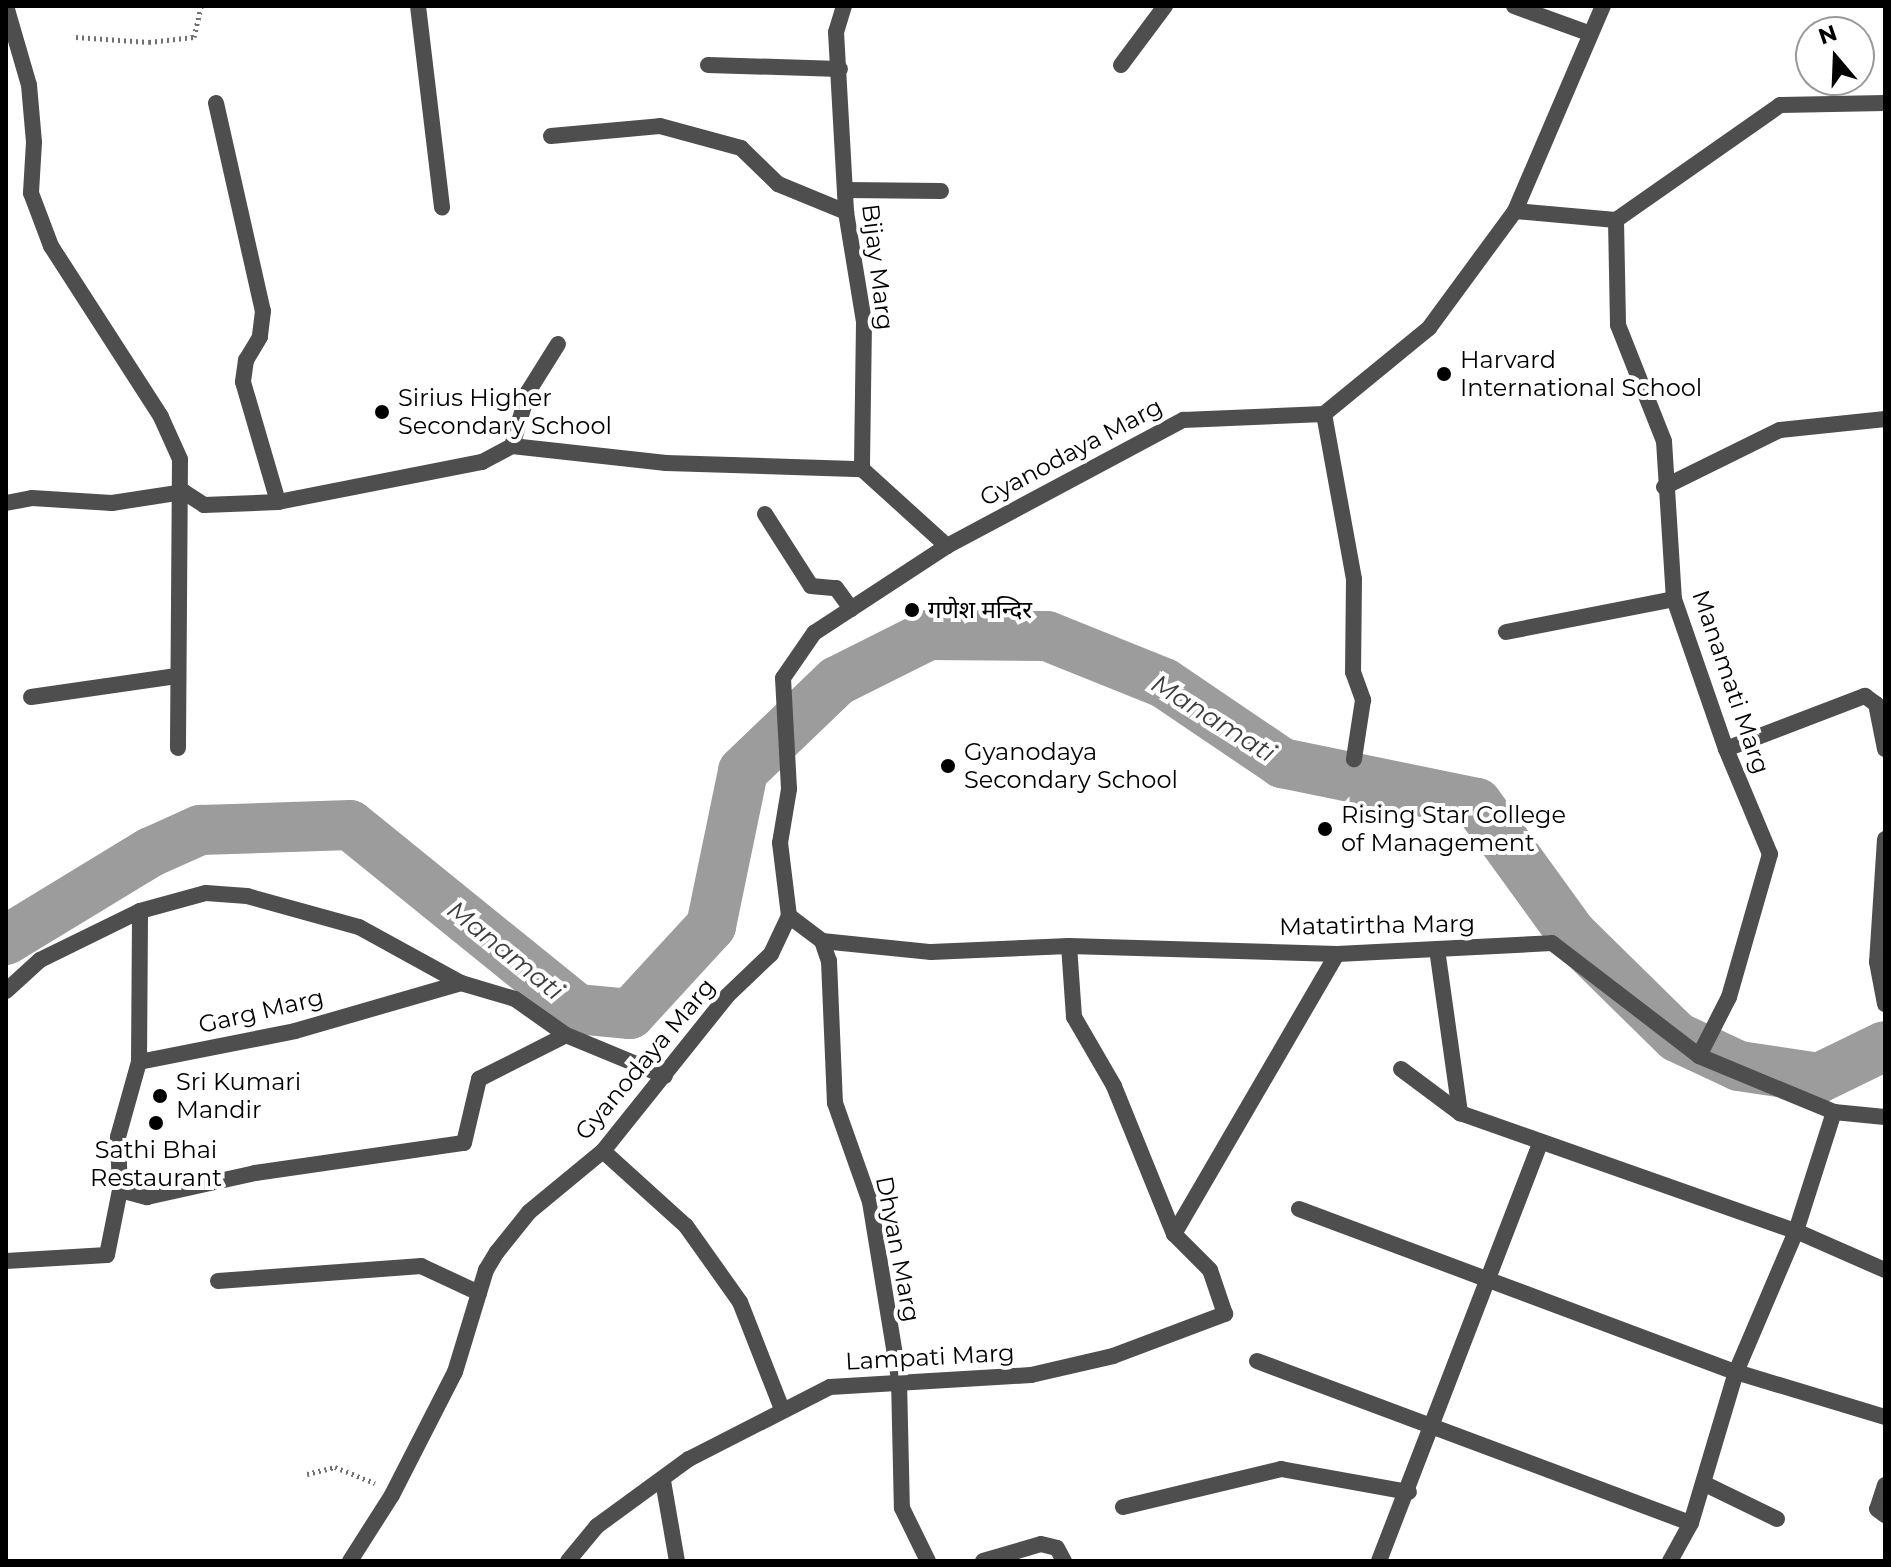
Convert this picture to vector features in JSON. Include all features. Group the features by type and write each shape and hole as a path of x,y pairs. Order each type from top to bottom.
{"street":[{"path":"6,6 29,85 34,142 31,193 51,246 161,417 180,459 184,492 176,676 178,748"},
{"path":"418,6 442,208"},
{"name":"Bijay Marg","path":"844,6 836,32 846,212 864,322 862,469"},
{"path":"1121,65 1165,6"},
{"path":"1514,6 1588,33"},
{"path":"1354,759 1363,700 1353,672 1354,579 1324,414 1429,328 1515,211 1588,33 1603,6"},
{"path":"708,65 840,69"},
{"path":"216,103 263,311 260,337 246,360 243,382 278,502"},
{"path":"1515,211 1616,220 1780,105 1885,103"},
{"path":"551,136 660,126 741,148 778,184 846,212"},
{"path":"845,190 941,191"},
{"name":"Manamati Marg","path":"1616,220 1618,325 1664,441 1664,487 1674,599 1726,749 1770,854 1729,997 1699,1056"},
{"path":"512,446 528,392 558,344"},
{"name":"Gyanodaya Marg","path":"350,1561 392,1495 455,1372 486,1270 514,1229 603,1151 727,996 771,954 789,916 780,843 789,789 783,678 814,633 947,546 1183,420 1324,414"},
{"path":"1664,487 1780,430 1885,419"},
{"path":"6,503 32,498 112,503 184,492 204,505 278,502 482,462 512,446 666,463 862,469 947,546"},
{"path":"765,514 811,586 836,588 851,609"},
{"path":"1506,632 1674,599"},
{"path":"31,697 176,676"},
{"path":"1726,749 1865,696 1876,704 1885,749"},
{"path":"1885,839 1877,962 1885,1004"},
{"path":"6,991 40,960 140,911 206,893 247,896 359,927 461,983 515,999 566,1035 665,1076"},
{"path":"6,1261 107,1255 120,1190 118,1137 139,1062 140,911"},
{"path":"789,916 822,941"},
{"name":"Matatirtha Marg","path":"822,941 931,952 1069,946 1337,954 1552,943 1699,1056 1834,1112 1885,1117"},
{"name":"Dhyan Marg","path":"822,941 829,961 835,1103 870,1202 899,1380 902,1508 928,1561"},
{"path":"1069,946 1074,1017 1114,1086 1174,1234"},
{"path":"1437,949 1460,1113"},
{"path":"1174,1234 1337,954"},
{"name":"Garg Marg","path":"139,1062 295,1031 461,983"},
{"path":"120,1190 147,1197 255,1173 434,1151 464,1143 479,1079 566,1035"},
{"path":"1401,1069 1460,1113 1540,1144 1796,1231 1885,1270"},
{"path":"1670,1561 1691,1523 1736,1372 1796,1231 1834,1112"},
{"path":"1379,1561 1409,1492 1540,1144"},
{"path":"603,1151 686,1226 740,1302 782,1409"},
{"path":"1299,1209 1736,1372 1885,1417"},
{"name":"Lampati Marg","path":"568,1561 597,1526 663,1481 689,1459 830,1387 899,1380 1031,1375 1113,1356 1225,1314 1223,1294 1210,1270 1174,1234"},
{"path":"218,1281 421,1266 479,1293"},
{"path":"1257,1361 1432,1429 1691,1523"},
{"path":"1123,1507 1281,1469 1409,1492"},
{"path":"663,1481 677,1561"},
{"path":"1705,1484 1777,1519"},
{"path":"1885,1485 1877,1509 1885,1515"},
{"path":"983,1561 1041,1544 1057,1548 1064,1561"}],"path":[{"path":"76,37 149,42 194,37 201,6"},
{"path":"307,1474 335,1467 368,1477 392,1495"}],"waterway":[{"name":"Manamati","path":"6,940 151,852 200,830 350,825 577,1009 630,1014 711,926 743,771 837,681 929,635 1047,636 1164,683 1282,763 1477,803 1571,933 1677,1037 1739,1066 1819,1078 1885,1046"}],"place":[{"name":"Harvard International School","path":"1444,374"},
{"name":"Sirius Higher Secondary School","path":"382,412"},
{"name":"गणेश मन्दिर","path":"912,610"},
{"name":"Gyanodaya Secondary School","path":"948,766"},
{"name":"Rising Star College of Management","path":"1325,829"},
{"name":"Sri Kumari Mandir","path":"160,1096"},
{"name":"Sathi Bhai Restaurant","path":"156,1123"}]}
